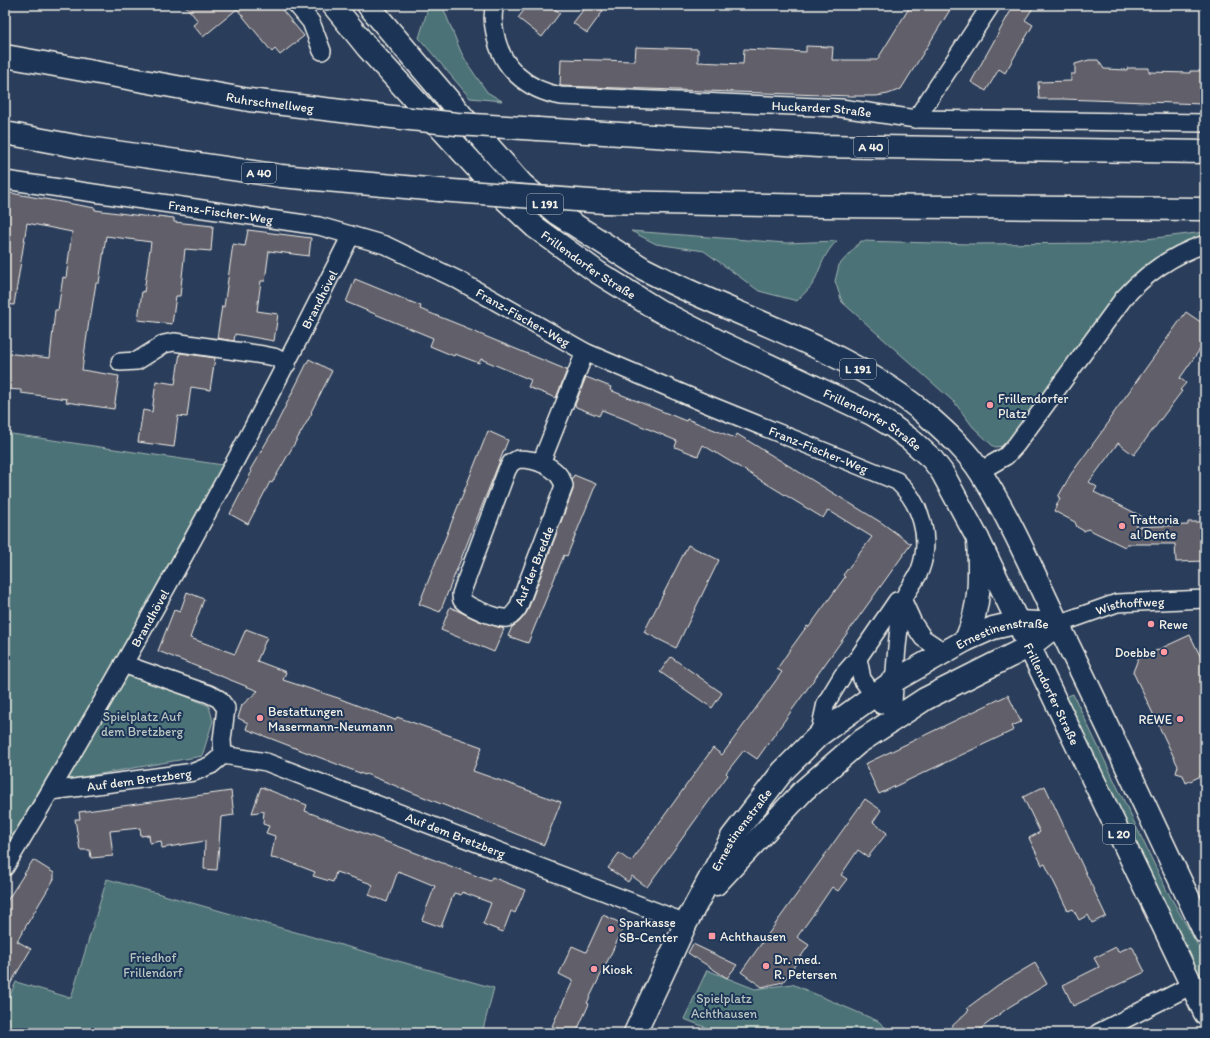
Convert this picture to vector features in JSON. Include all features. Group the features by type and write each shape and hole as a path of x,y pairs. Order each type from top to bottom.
{"main road":[{"name":"Frillendorfer Straße","path":"333,5 367,47 506,200 535,227 603,276 658,310 724,344 872,414 911,440 932,459 942,472 978,539 1019,622 1205,1013"},
{"name":"Frillendorfer Straße","path":"368,5 522,184 556,213 650,272 704,299 853,366 889,388 930,418 958,444 980,471 1005,515 1205,933"},
{"name":"Ruhrschnellweg","path":"5,56 249,100 457,124 818,146 1205,152"},
{"name":"A 40","path":"5,133 81,147 281,176 439,190 604,202 832,206 1205,209"},
{"name":"L 191","path":"966,640 978,601 980,583 978,539"},
{"name":"Ernestinenstraße","path":"635,1033 686,923 737,831 783,771 819,735 894,681 966,640 993,628 1019,622 1058,624"},
{"name":"Ernestinenstraße","path":"686,923 716,884 804,790 858,743 926,699 1030,646 1058,624"}],"street":[{"path":"297,5 311,22 322,50"},
{"path":"916,119 991,5"},
{"name":"Huckarder Straße","path":"494,6 496,37 501,54 506,63 526,83 548,94 561,96 842,108 916,119 1205,123"},
{"name":"Franz-Fischer-Weg","path":"5,180 319,226 385,245 458,280 585,352 707,404 897,481 910,495 919,509 923,523 924,541 921,570 902,601 895,660 892,720"},
{"name":"Brandhövel","path":"5,867 51,791 240,453 287,364 351,235"},
{"path":"980,471 1006,456 1016,445 1123,299 1137,283 1154,269 1172,258 1205,244"},
{"path":"120,362 137,361 164,344 174,342 263,354 274,357 287,364"},
{"path":"541,463 585,352"},
{"name":"Auf der Bredde","path":"518,459 528,459 541,463 557,471 562,478 564,486 563,494 518,608 513,615 507,618 500,618 466,604 462,600 462,586 511,463 518,459"},
{"name":"Wisthoffweg","path":"1058,624 1117,603 1205,599"},
{"name":"Franz-Fischer-Weg","path":"819,735 826,703 843,675 858,658 897,601 902,601"},
{"path":"902,601 913,623 923,638 944,652"},
{"path":"858,658 862,679 892,720"},
{"path":"123,664 209,694 219,699 226,708 222,740 223,755"},
{"name":"Auf dem Bretzberg","path":"51,791 194,772 211,765 223,755 266,762 686,923"},
{"path":"1098,1033 1192,985"}],"green space":[{"path":"429,5 442,5 461,52 469,66 487,92 502,101 470,98 419,38"},
{"path":"631,231 786,243 837,241 826,255 812,285 797,301 759,291 704,251 656,244"},
{"path":"1205,232 1205,236 1189,241 1175,248 1131,278 1095,323 1015,440 1005,446 994,447 973,427 955,403 842,302 835,281 839,265 861,241 970,244 1113,243"},
{"path":"5,433 223,465 98,692 5,848"},
{"name":"Spielplatz Auf dem Bretzberg","path":"123,669 209,706 213,721 202,756 60,781"},
{"path":"1073,694 1166,889 1205,958 1205,988 1065,697"},
{"name":"Friedhof Frillendorf","path":"107,879 494,988 482,1033 5,1033 5,1006 16,982 71,998"},
{"name":"Spielplatz Achthausen","path":"707,970 755,989 792,984 878,1021 892,1033 720,1033 684,1019"}],"building":[{"path":"185,5 278,5 304,36 280,55 275,49 272,52 237,9 203,37 193,25 198,21"},
{"path":"528,5 550,5 560,13 542,37 518,18"},
{"path":"587,5 595,5 603,11 587,33 573,23"},
{"path":"911,5 953,5 901,89 888,94 876,96 851,96 560,86 561,59 635,61 636,47 698,49 698,62 743,64 744,49 806,52 806,46 833,47 832,60 877,60"},
{"path":"1014,5 1035,5 1025,20 1033,25 1005,73 999,69 986,91 971,82"},
{"path":"1089,60 1098,60 1104,69 1127,70 1127,68 1149,68 1149,72 1190,73 1190,71 1205,71 1203,104 1039,99 1038,82 1071,81 1071,74 1075,74 1075,64"},
{"path":"5,192 95,208 95,210 158,218 158,216 174,218 174,222 213,226 211,251 185,249 180,296 176,296 172,324 138,320 142,291 144,292 151,242 106,236 99,283 96,283 90,314 82,370 119,376 114,409 66,402 67,399 21,393 21,390 5,389 5,353 50,358 55,310 58,310 63,277 66,278 72,232 27,223 14,305 5,304"},
{"path":"248,230 311,238 309,256 269,251 265,281 261,281 257,311 278,314 274,341 235,334 234,341 217,338 222,306 224,307 233,244 245,246"},
{"path":"355,279 421,306 420,309 567,370 556,398 528,387 531,380 481,359 479,363 455,354 454,356 430,346 433,338 346,302"},
{"path":"1186,312 1205,325 1205,342 1180,378 1186,383 1180,390 1182,391 1134,455 1118,443 1089,482 1097,487 1094,492 1141,516 1135,527 1188,525 1188,522 1205,522 1205,561 1176,562 1175,544 1127,544 1125,547 1088,529 1084,531 1077,527 1075,522 1054,511 1060,498 1058,497 1071,474"},
{"path":"180,353 215,358 210,390 191,387 187,417 178,416 174,447 138,442 143,410 152,412 156,381 175,384"},
{"path":"309,359 332,371 311,412 312,413 272,483 270,482 248,524 230,514 252,471 250,470 273,431"},
{"path":"586,377 611,387 610,390 686,421 687,419 735,438 737,434 882,523 911,544 757,759 744,750 726,773 728,775 647,887 632,876 628,882 608,868 619,853 631,862 713,748 722,755 782,672 777,669 789,651 807,626 809,627 845,577 843,575 872,537 828,510 823,518 703,445 698,456 675,447 677,441 627,420 602,410 599,416 576,407 575,405"},
{"path":"488,431 508,440 440,612 419,604"},
{"path":"574,475 596,484 567,556 564,555 528,643 508,636 512,627 520,621 527,612 573,490 572,479"},
{"path":"688,545 719,560 676,648 644,632"},
{"path":"187,592 204,599 190,638 235,654 246,629 267,637 257,661 286,672 283,680 338,698 395,720 397,717 482,747 473,771 561,802 544,845 366,774 365,775 246,729 248,723 238,718 242,705 258,691 158,651 174,610 180,612"},
{"path":"450,607 479,621 504,629 494,652 441,630"},
{"name":"REWE","path":"1190,635 1205,666 1205,774 1186,783 1183,775 1176,773 1178,766 1133,672 1138,659"},
{"path":"671,657 722,693 712,708 660,672"},
{"path":"1008,695 1021,722 1012,726 1014,730 879,794 865,764"},
{"path":"1045,786 1106,916 1092,923 1088,915 1079,920 1073,909 1068,911 1045,864 1042,865 1029,838 1040,832 1023,797"},
{"path":"261,787 307,805 305,811 490,881 492,877 525,890 515,913 511,911 503,932 483,924 491,903 462,892 461,895 454,893 441,927 422,920 435,886 406,874 398,871 387,902 369,895 373,885 369,883 336,872 333,882 313,876 315,872 284,860 271,858 275,836 266,833 269,826 263,824 264,811 252,813"},
{"path":"231,791 234,815 221,817 217,870 204,869 205,841 162,848 161,841 150,843 149,835 141,836 140,828 110,831 113,856 91,858 90,850 80,850 75,819 80,819 79,812"},
{"path":"865,799 881,810 873,822 887,833 868,857 858,850 841,875 847,879 838,891 832,887 797,937 809,945 783,982 762,987 741,972"},
{"path":"33,860 54,873 54,879 17,941 31,949 5,993 5,904"},
{"path":"603,915 625,925 587,1003 589,1004 576,1033 567,1033 552,1026 573,981 559,974 572,946 586,952"},
{"path":"693,944 737,965 727,978 688,953"},
{"path":"1132,946 1145,972 1073,1006 1063,985 1099,967 1094,958 1116,947 1118,952"},
{"path":"1035,963 1047,984 1009,1007 975,1033 945,1033 969,1010 967,1008 998,985"}],"place":[{"name":"Frillendorfer Platz","path":"990,405"},
{"name":"Trattoria al Dente","path":"1122,526"},
{"name":"Rewe","path":"1151,624"},
{"name":"Doebbe","path":"1164,652"},
{"name":"Bestattungen Masermann-Neumann","path":"260,718"},
{"name":"REWE","path":"1180,719"},
{"name":"Sparkasse SB-Center","path":"611,929"},
{"name":"Achthausen","path":"712,936"},
{"name":"Dr. med. R. Petersen","path":"766,966"},
{"name":"Kiosk","path":"594,969"}]}
